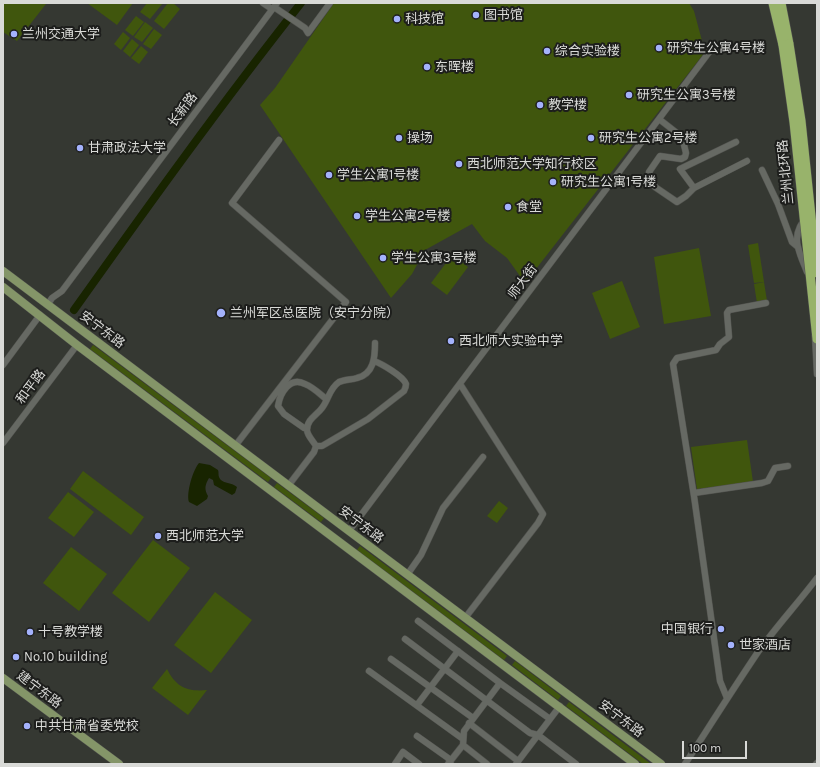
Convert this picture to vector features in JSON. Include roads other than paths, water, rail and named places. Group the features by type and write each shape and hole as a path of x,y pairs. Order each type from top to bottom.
{"highway":[{"name":"兰州北环路","path":"773,3 786,44 801,121 817,273"},
{"name":"兰州北环路","path":"781,3 817,339"}],"main road":[{"name":"安宁东路","path":"3,271 349,532 661,764"},
{"name":"安宁东路","path":"3,287 77,345 560,706 635,764"},
{"path":"172,415 180,404"},
{"name":"建宁东路","path":"3,678 119,764"}],"street":[{"path":"263,3 274,6 305,28 308,33 330,3"},
{"name":"长新路","path":"48,304 52,298 62,291 274,6"},
{"name":"师大街","path":"349,532 710,51 717,47"},
{"path":"659,119 682,137 686,153 685,157 681,159 660,156 648,172 656,187 677,202 694,188 747,161"},
{"path":"235,446 346,302 232,203 279,140"},
{"path":"694,188 680,169 736,142"},
{"path":"762,170 778,204 792,242 798,247"},
{"path":"817,221 807,219 802,222 799,229 798,247 808,273 813,303 817,373"},
{"path":"727,698 720,681 694,492 673,364 677,358 716,350 720,344 729,337 727,313 729,310 766,303"},
{"path":"3,364 40,315"},
{"path":"316,446 307,432 310,418 321,409 331,390 338,383 346,379 363,376 368,372 374,361 374,343"},
{"name":"和平路","path":"3,443 77,345"},
{"path":"316,446 322,446 368,419 404,390 406,384 401,379 384,365 374,361"},
{"path":"307,428 304,428 284,414 278,406 279,397 286,386 296,382 305,383 326,399"},
{"path":"460,384 543,514 538,523 465,618"},
{"path":"288,486 314,452 316,446"},
{"path":"407,575 421,555 443,508 483,457"},
{"path":"694,492 762,483 768,481 775,468 788,466"},
{"path":"685,764 727,698 759,652 817,578"},
{"path":"418,621 550,719"},
{"path":"405,639 530,733 538,735 576,764"},
{"path":"417,706 458,651"},
{"path":"391,659 431,687 471,720 518,763 560,706"},
{"path":"369,671 463,742 487,764"},
{"path":"449,764 463,742 464,731 500,683"},
{"path":"417,736 448,758 449,764"},
{"path":"395,764 403,752 419,764"}],"waterway":[{"path":"74,310 214,117 301,3"}],"place":[{"name":"图书馆","path":"476,15"},
{"name":"科技馆","path":"397,19"},
{"name":"兰州交通大学","path":"14,34"},
{"name":"研究生公寓4号楼","path":"659,48"},
{"name":"综合实验楼","path":"547,51"},
{"name":"东晖楼","path":"427,67"},
{"name":"研究生公寓3号楼","path":"629,95"},
{"name":"教学楼","path":"540,105"},
{"name":"操场","path":"399,138"},
{"name":"研究生公寓2号楼","path":"591,138"},
{"name":"甘肃政法大学","path":"80,148"},
{"name":"西北师范大学知行校区","path":"459,164"},
{"name":"学生公寓1号楼","path":"329,175"},
{"name":"研究生公寓1号楼","path":"553,182"},
{"name":"食堂","path":"508,207"},
{"name":"学生公寓2号楼","path":"357,216"},
{"name":"学生公寓3号楼","path":"383,258"},
{"name":"兰州军区总医院（安宁分院）","path":"221,313"},
{"name":"西北师大实验中学","path":"451,341"},
{"name":"西北师范大学","path":"158,536"},
{"name":"中国银行","path":"721,629"},
{"name":"十号教学楼","path":"30,632"},
{"name":"世家酒店","path":"731,645"},
{"name":"No.10 building","path":"16,657"},
{"name":"中共甘肃省委党校","path":"27,726"}]}
